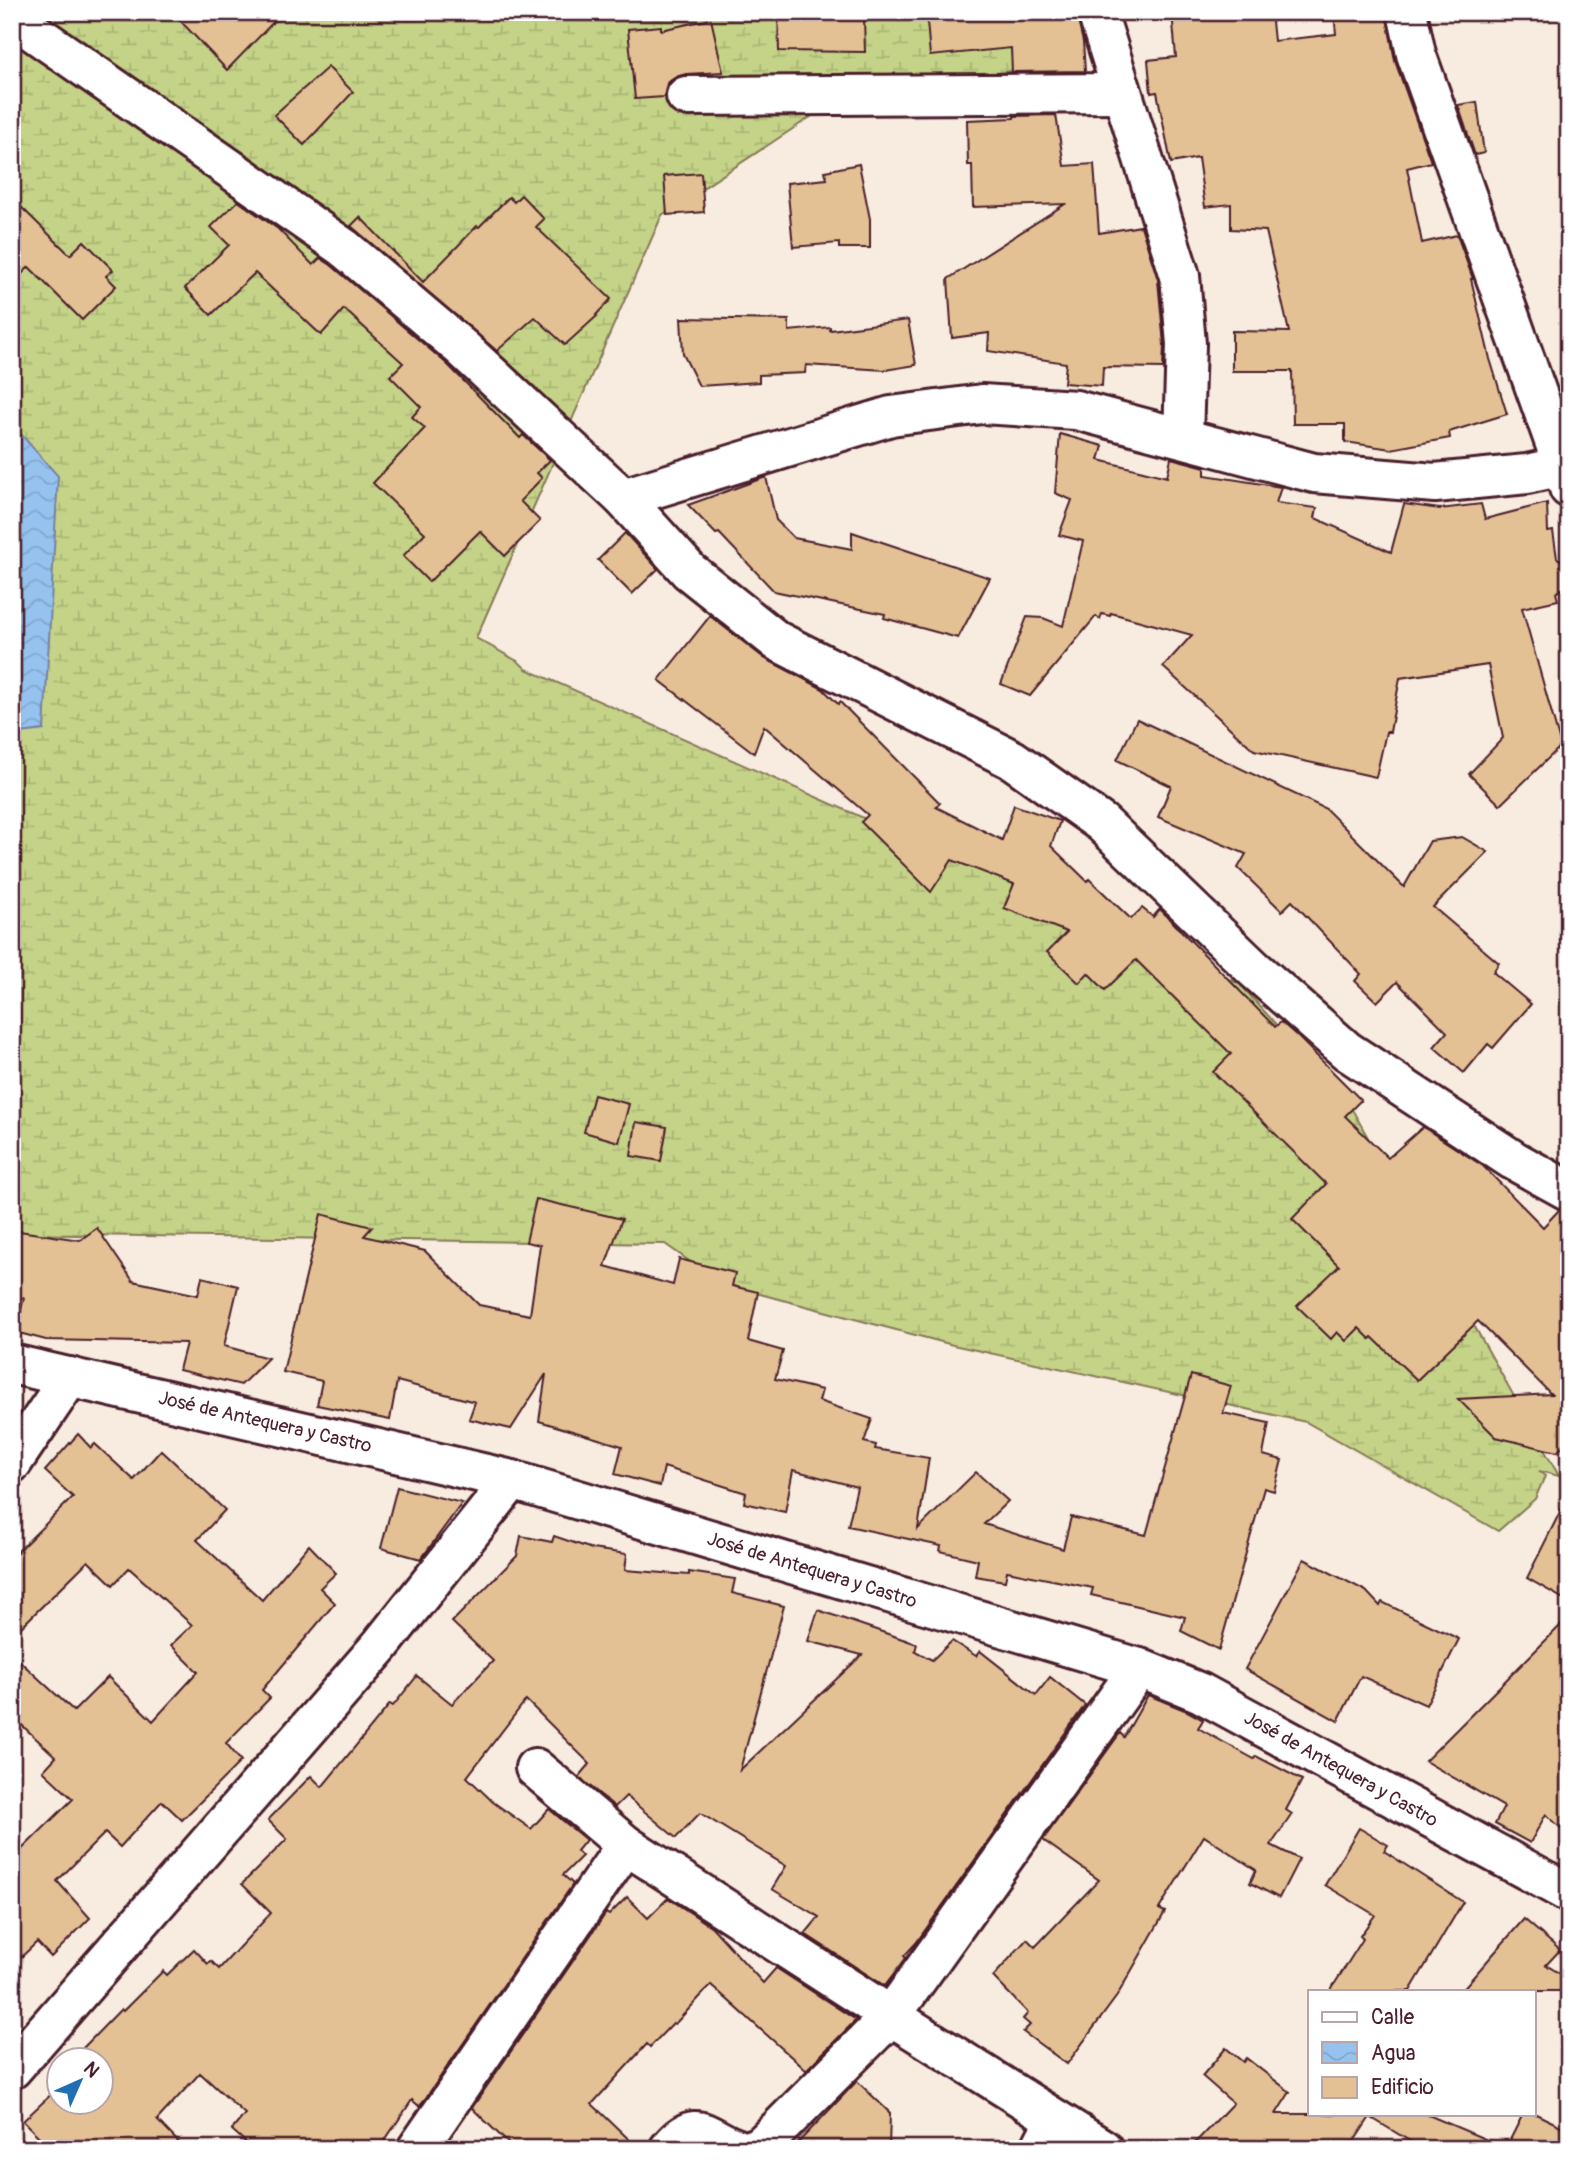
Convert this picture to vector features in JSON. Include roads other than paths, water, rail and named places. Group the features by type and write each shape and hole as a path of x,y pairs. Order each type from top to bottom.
{"street":[{"path":"1097,12 1180,276 1186,344 1183,437"},
{"path":"623,498 891,416 982,404 1076,410 1314,473 1435,483 1527,474 1566,477 1416,54 1407,12"},
{"path":"12,16 344,248 462,348 623,498 689,571 777,641 1013,760 1102,823 1254,969 1347,1051 1513,1160 1569,1191"},
{"path":"686,96 1122,93"},
{"name":"José de Antequera y Castro","path":"12,1364 512,1480 1139,1668 1201,1693 1569,1894"},
{"path":"12,1463 70,1377"},
{"path":"12,2069 380,1646 512,1480"},
{"path":"753,2149 762,2145 891,2016 1139,1668"},
{"path":"535,1768 626,1845 891,2016 1047,2135 1103,2149"},
{"path":"417,2149 626,1845"},
{"path":"669,2149 679,2136 692,2129 706,2132 738,2149"}],"water":[{"path":"12,424 58,476 44,730 12,734"}]}
